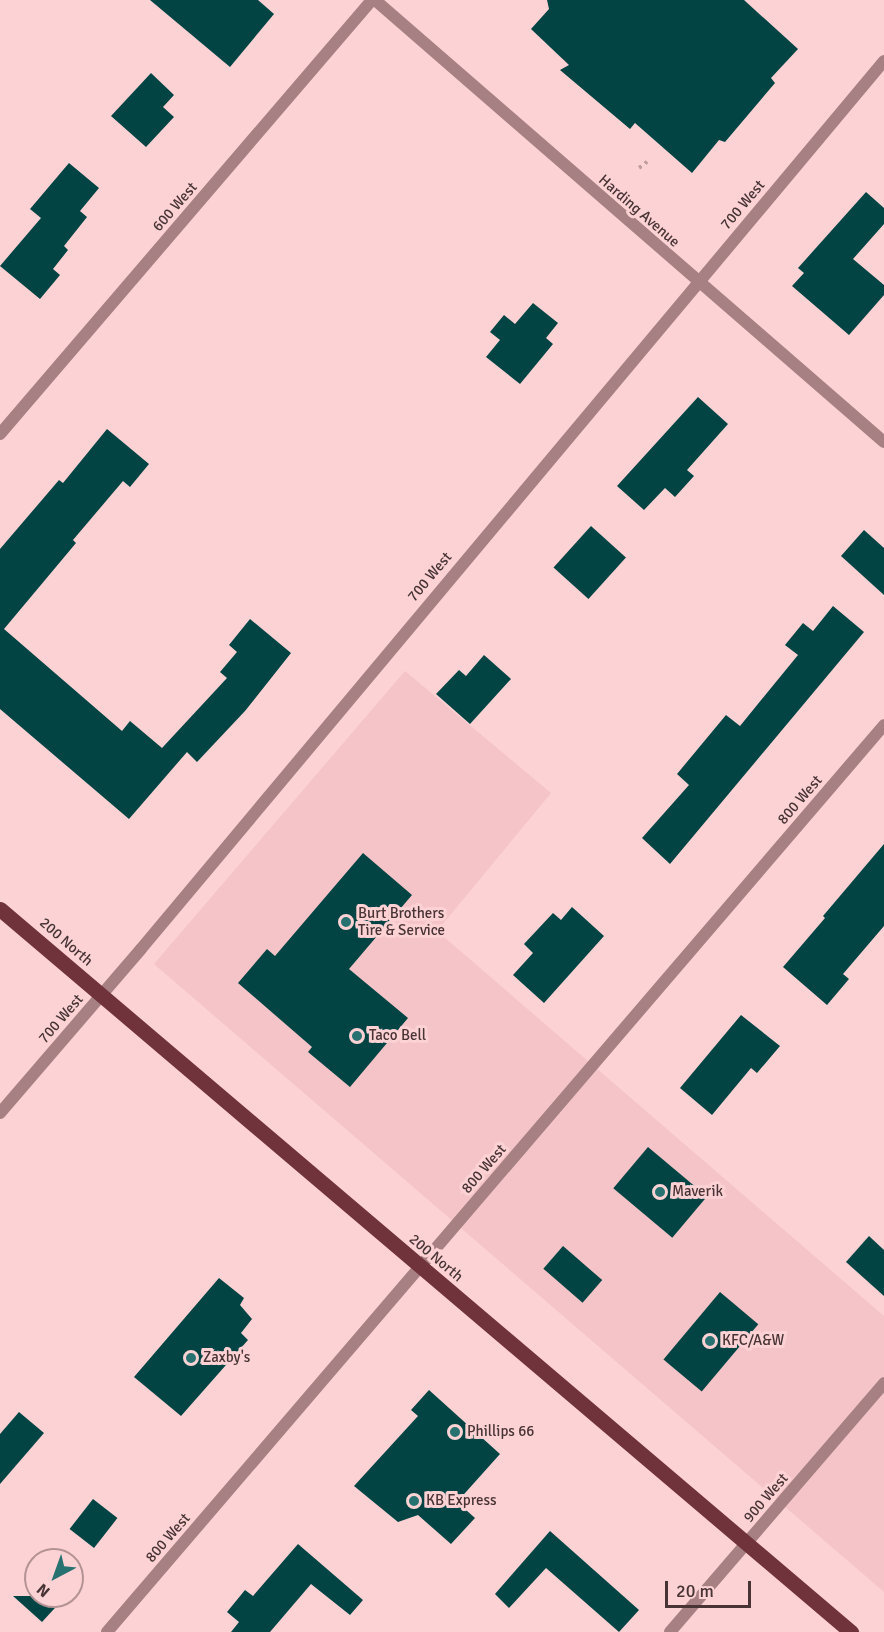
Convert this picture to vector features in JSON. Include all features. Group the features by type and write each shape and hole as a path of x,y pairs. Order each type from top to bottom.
{"main road":[{"name":"200 North","path":"0,909 419,1268 850,1632"}],"street":[{"name":"Harding Avenue","path":"373,0 884,442"},
{"name":"600 West","path":"0,434 373,0"},
{"name":"700 West","path":"0,1113 101,996 884,61"},
{"name":"800 West","path":"107,1632 884,725"},
{"name":"900 West","path":"670,1632 884,1383"}],"path":[{"path":"639,168 648,160"}],"shaded area":[{"path":"405,671 551,793 437,931 884,1316 884,1592 154,964"}],"building":[{"path":"150,0 258,0 274,14 230,67"},
{"path":"547,0 744,0 798,49 771,78 775,83 725,142 719,140 692,173 635,123 630,129 560,70 569,65 531,29 549,9"},
{"path":"151,73 174,95 163,107 174,117 146,147 111,116"},
{"path":"69,163 99,188 80,211 87,217 64,246 68,250 53,269 60,275 40,299 0,266 41,218 30,209"},
{"path":"866,192 884,208 884,224 853,259 884,285 884,295 849,335 792,286 804,273 798,268"},
{"path":"533,303 558,323 546,338 553,344 520,384 486,357 500,340 490,332 504,315 515,324"},
{"path":"698,397 728,424 687,470 694,476 675,497 665,488 644,510 617,486"},
{"path":"107,429 149,464 130,487 123,481 73,540 76,543 4,629 122,731 130,721 162,748 227,678 220,672 237,652 229,645 250,619 291,653 245,711 197,762 187,752 129,819 0,709 0,549 59,480 63,483"},
{"path":"591,526 626,557 588,599 554,568"},
{"path":"864,530 884,548 884,595 841,556"},
{"path":"833,606 864,632 670,864 642,838 689,785 677,774 726,715 740,726 798,655 785,645 803,623 813,631"},
{"path":"484,655 511,679 470,724 436,694 459,670 466,676"},
{"path":"884,844 884,926 843,974 849,979 827,1005 783,967"},
{"name":"Burt Brothers Tire & Service","path":"363,853 412,895 349,969 408,1018 350,1087 308,1052 312,1047 238,983 267,949 275,956"},
{"path":"572,907 604,936 544,1003 513,975 533,953 524,944 553,913 561,920"},
{"path":"741,1015 780,1046 757,1073 751,1068 712,1115 680,1088"},
{"name":"Maverik","path":"648,1147 707,1196 672,1238 613,1188"},
{"path":"869,1236 884,1250 884,1296 846,1262"},
{"path":"563,1246 602,1280 583,1303 543,1269"},
{"name":"Zaxby's","path":"219,1278 244,1298 240,1305 252,1319 241,1333 248,1340 181,1416 134,1377"},
{"name":"KFC/A&W","path":"720,1292 758,1324 702,1392 663,1359"},
{"path":"429,1390 500,1454 457,1502 475,1518 451,1544 418,1515 398,1522 354,1486 418,1416 411,1410"},
{"path":"19,1412 44,1433 0,1484 0,1434"},
{"path":"93,1499 117,1518 94,1548 70,1529"},
{"path":"550,1531 639,1610 619,1632 546,1568 509,1608 495,1594"},
{"path":"298,1544 363,1600 350,1615 311,1584 270,1632 231,1632 239,1622 227,1612 245,1590 253,1596"},
{"path":"13,1596 24,1596 24,1606"},
{"path":"26,1608 55,1608 42,1622"}],"place":[{"name":"Burt Brothers Tire & Service","path":"346,922"},
{"name":"Taco Bell","path":"357,1036"},
{"name":"Maverik","path":"660,1192"},
{"name":"KFC/A&W","path":"710,1341"},
{"name":"Zaxby's","path":"191,1358"},
{"name":"Phillips 66","path":"455,1432"},
{"name":"KB Express","path":"414,1501"}]}
